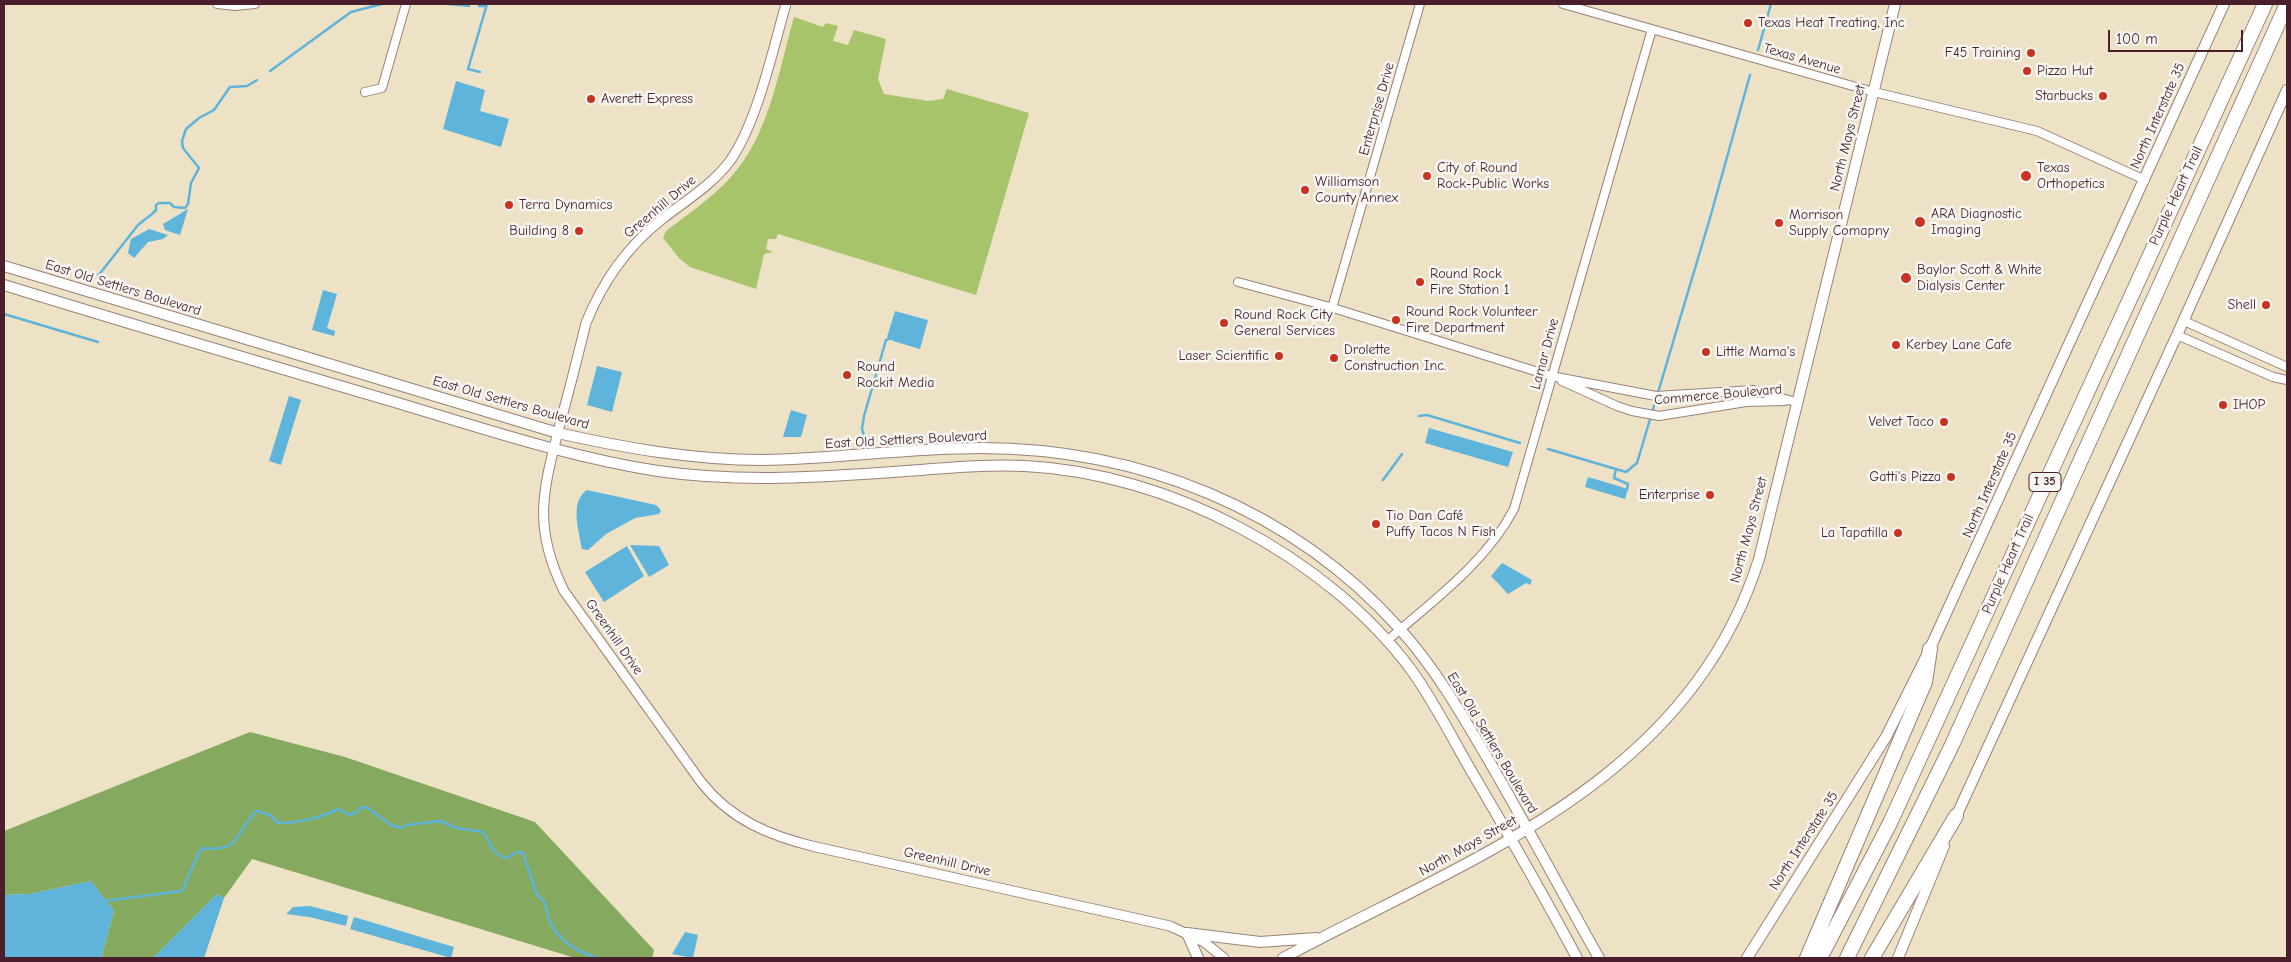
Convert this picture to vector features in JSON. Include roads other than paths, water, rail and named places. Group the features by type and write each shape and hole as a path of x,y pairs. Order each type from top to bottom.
{"highway":[{"name":"Purple Heart Trail","path":"1820,958 1890,824 2265,4"},
{"name":"Purple Heart Trail","path":"1847,958 1952,745 2287,4"},
{"path":"1806,958 1925,682 1930,649"},
{"path":"1872,958 1956,816"}],"main road":[{"name":"North Mays Street","path":"1283,958 1406,896 1527,829 1583,793 1633,753 1666,719 1692,689 1716,654 1735,619 1759,559 1894,4"},
{"name":"North Interstate 35","path":"1747,958 1886,737 1930,649 2224,4"},
{"path":"1898,958 1956,816 2184,321 2287,90"},
{"name":"East Old Settlers Boulevard","path":"4,266 558,433 611,445 729,459 818,458 981,448 1062,452 1140,468 1217,496 1252,514 1310,549 1358,587 1400,629 1445,688 1471,730 1599,958"},
{"path":"4,285 554,449 662,472 713,476 822,477 981,466 1028,466 1112,479 1188,503 1230,522 1264,541 1330,587 1387,641 1411,671 1431,701 1577,958"},
{"path":"1198,958 1188,933 1260,942 1320,938"}],"street":[{"path":"217,4 235,6 255,4"},
{"path":"365,92 382,88 406,4"},
{"name":"Greenhill Drive","path":"786,4 754,110 746,132 730,160 711,182 643,236 618,264 598,296 586,323 545,484 543,516 547,547 561,584 711,795 736,816 764,832 787,840 1170,926 1204,942 1224,958"},
{"name":"Enterprise Drive","path":"1332,308 1420,4"},
{"name":"Texas Avenue","path":"1564,4 1874,92 2037,131 2145,180"},
{"name":"Lamar Drive","path":"1387,641 1482,556 1506,524 1516,501 1652,29"},
{"name":"Commerce Boulevard","path":"1238,282 1332,308 1551,376 1656,396 1753,390 1796,402"},
{"path":"2184,321 2287,367"},
{"path":"2177,335 2273,377 2287,380"},
{"path":"2233,359 2239,346"},
{"name":"Commerce Boulevard","path":"1551,376 1617,406 1659,416 1746,402 1796,402"}],"water":[{"path":"456,81 485,90 480,111 509,119 501,147 443,129"},
{"path":"188,209 180,235 165,230 163,224"},
{"path":"149,229 168,235 163,239 148,242 134,258 128,253 131,239"},
{"path":"323,290 337,294 327,328 335,331 334,336 312,330"},
{"path":"895,311 928,320 920,349 893,341 887,337"},
{"path":"597,366 622,372 612,412 587,405"},
{"path":"289,396 301,400 281,465 269,461"},
{"path":"791,410 807,415 801,437 783,437"},
{"path":"1429,428 1513,452 1508,467 1425,443"},
{"path":"1588,477 1628,489 1625,499 1585,487"},
{"path":"587,490 656,505 661,510 659,514 635,518 606,534 588,550 582,549 577,509 581,495"},
{"path":"630,545 659,546 669,565 649,577"},
{"path":"627,546 644,576 604,602 585,572"},
{"path":"1502,563 1532,580 1530,585 1526,583 1508,594 1491,576"},
{"path":"91,881 114,911 101,958 4,958 4,895 30,894"},
{"path":"217,894 224,898 204,958 153,958"},
{"path":"310,906 348,916 346,926 309,917 286,914 293,907"},
{"path":"354,917 454,947 451,958 350,929"},
{"path":"685,932 698,935 693,958 672,954"}],"waterway":[{"path":"270,71 351,12 382,4"},
{"path":"449,4 469,6"},
{"path":"480,72 468,69 487,4"},
{"path":"1758,50 1771,4"},
{"path":"479,6 486,6"},
{"path":"1548,449 1626,472 1637,463 1710,218 1750,75"},
{"path":"98,276 138,225 156,210 156,205 159,203 170,203 174,207 185,208 188,204 191,183 199,168 183,148 182,141 186,129 199,118 214,110 230,87 247,86 257,80"},
{"path":"4,314 98,342"},
{"path":"865,439 862,429 864,416 886,340 891,338"},
{"path":"1419,416 1427,415 1520,443"},
{"path":"1383,480 1402,454"},
{"path":"1616,469 1614,478 1628,484 1627,490"},
{"path":"104,901 182,891 199,852 204,848 217,849 232,843 257,811 270,815 278,823 286,823 309,819 339,809 349,815 357,812 360,808 366,807 391,825 401,828 407,825 440,821 456,828 483,832 494,850 506,858 518,852 523,853 537,895 544,901 550,922 556,932 571,946 597,958"}],"place":[{"name":"Texas Heat Treating, Inc","path":"1748,23"},
{"name":"F45 Training","path":"2031,53"},
{"name":"Pizza Hut","path":"2027,71"},
{"name":"Starbucks","path":"2103,96"},
{"name":"Averett Express","path":"591,99"},
{"name":"City of Round Rock-Public Works","path":"1427,176"},
{"name":"Texas Orthopetics","path":"2026,176"},
{"name":"Williamson County Annex","path":"1305,190"},
{"name":"Terra Dynamics","path":"509,205"},
{"name":"ARA Diagnostic Imaging","path":"1920,222"},
{"name":"Morrison Supply Comapny","path":"1779,223"},
{"name":"Building 8","path":"579,231"},
{"name":"Baylor Scott & White Dialysis Center","path":"1906,278"},
{"name":"Round Rock Fire Station 1","path":"1420,282"},
{"name":"Shell","path":"2266,305"},
{"name":"Round Rock Volunteer Fire Department","path":"1396,320"},
{"name":"Round Rock City General Services","path":"1224,323"},
{"name":"Kerbey Lane Cafe","path":"1896,345"},
{"name":"Little Mama's","path":"1706,352"},
{"name":"Laser Scientific","path":"1279,356"},
{"name":"Drolette Construction Inc.","path":"1334,358"},
{"name":"Round Rockit Media","path":"847,375"},
{"name":"IHOP","path":"2223,405"},
{"name":"Velvet Taco","path":"1944,422"},
{"name":"Gatti's Pizza","path":"1951,477"},
{"name":"Enterprise","path":"1710,495"},
{"name":"Tio Dan Café Puffy Tacos N Fish","path":"1376,524"},
{"name":"La Tapatilla","path":"1898,533"}]}
